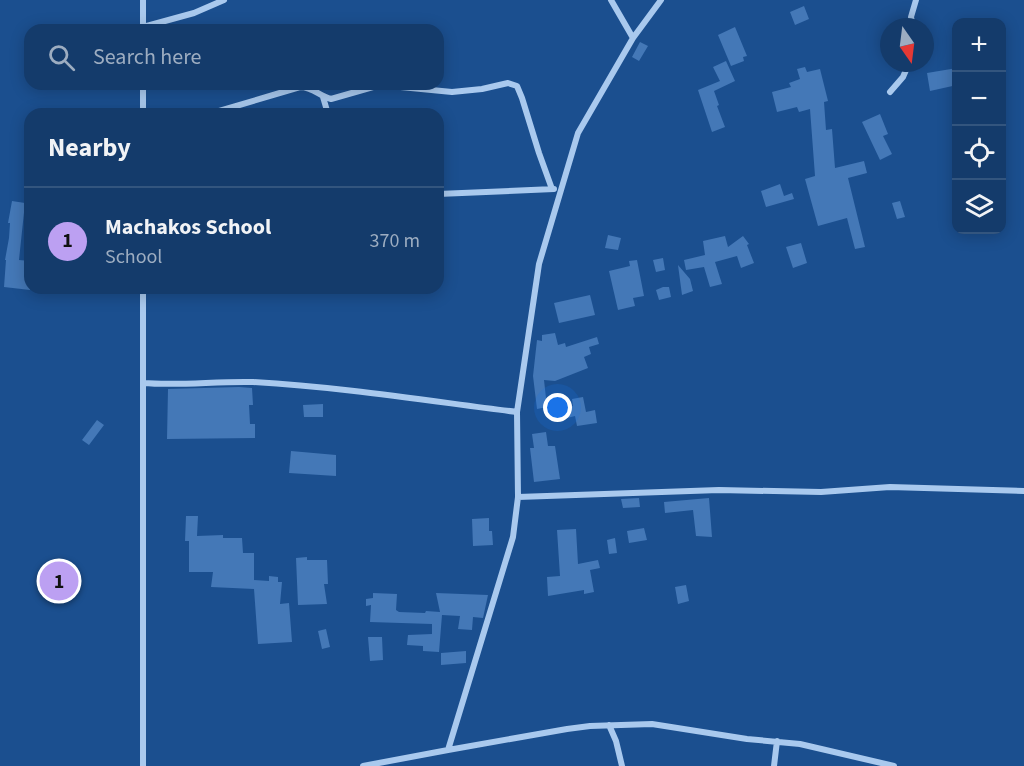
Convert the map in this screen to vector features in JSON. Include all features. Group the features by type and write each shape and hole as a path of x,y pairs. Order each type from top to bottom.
{"street":[{"path":"142,24 143,0"},
{"path":"159,24 224,0"},
{"path":"611,0 633,38"},
{"path":"448,750 513,537 518,497 517,412 539,264 578,133 633,38 661,0"},
{"path":"911,18 916,0"},
{"path":"891,92 905,72"},
{"path":"431,90 452,92 504,84 514,85 522,98 552,189"},
{"path":"143,90 143,108"},
{"path":"229,108 290,90"},
{"path":"314,90 323,97 331,99 365,90"},
{"path":"323,97 326,108"},
{"path":"444,194 561,189"},
{"path":"143,294 143,766"},
{"path":"143,383 250,382 331,389 517,412"},
{"path":"518,497 719,490 821,492 890,487 1024,491"},
{"path":"609,725 616,741 622,766"},
{"path":"363,766 567,729 609,725 667,725 747,739 823,748 894,766"},
{"path":"774,766 777,741"}],"building":[{"path":"804,6 809,19 795,25 790,12"},
{"path":"735,27 747,56 743,57 744,61 731,66 718,35"},
{"path":"640,42 648,46 639,61 632,57"},
{"path":"726,61 735,81 714,91 725,127 712,132 698,90 720,81 713,67"},
{"path":"805,67 807,72 820,69 828,101 824,102 826,130 832,129 835,168 864,161 867,173 848,178 865,247 855,249 847,218 818,226 805,179 815,176 810,109 799,112 797,107 777,112 772,92 791,87 789,83 800,79 797,69"},
{"path":"952,69 952,86 930,91 927,73"},
{"path":"880,114 888,134 883,136 892,154 880,160 862,122"},
{"path":"780,184 784,196 792,193 794,199 766,207 761,191"},
{"path":"12,201 24,203 19,260 24,260 24,289 4,287 10,223 8,223"},
{"path":"900,201 905,217 897,219 892,203"},
{"path":"608,235 621,238 618,250 605,248"},
{"path":"725,236 728,247 743,236 749,244 747,245 754,263 741,268 737,256 715,262 722,284 710,287 704,267 686,270 684,260 705,255 703,241"},
{"path":"801,243 807,263 793,268 786,247"},
{"path":"663,258 665,270 656,272 653,260"},
{"path":"637,260 644,296 633,298 635,306 618,310 609,271 630,266 629,261"},
{"path":"678,265 690,279 693,291 682,295"},
{"path":"669,287 671,297 659,300 656,290"},
{"path":"590,295 595,315 559,323 554,303"},
{"path":"555,333 558,345 565,343 566,347 597,337 599,344 589,347 591,354 584,357 588,368 555,381 544,380 547,407 537,409 533,376 537,340 542,341 542,335"},
{"path":"252,388 253,405 249,405 250,424 255,424 255,438 167,439 168,389"},
{"path":"583,397 586,412 595,410 597,423 577,426 575,416 567,418 565,408 573,406 572,399"},
{"path":"323,404 323,417 304,417 303,405"},
{"path":"97,420 104,425 89,445 82,440"},
{"path":"546,432 548,446 555,446 560,479 534,482 530,448 534,448 532,434"},
{"path":"291,451 336,455 336,476 289,473"},
{"path":"639,498 640,507 623,508 621,499"},
{"path":"709,498 712,537 696,536 693,510 665,513 664,502"},
{"path":"186,516 198,516 197,536 223,535 223,538 242,538 243,553 254,553 254,580 269,581 269,576 278,577 278,582 282,582 280,604 289,603 292,642 258,644 254,589 211,587 213,572 189,572 189,541 185,541"},
{"path":"489,518 489,531 492,531 493,545 473,546 472,519"},
{"path":"644,528 647,540 629,543 627,531"},
{"path":"576,529 578,564 598,560 600,568 590,570 594,592 584,594 584,590 548,596 547,577 560,576 557,530"},
{"path":"615,538 617,553 609,554 607,540"},
{"path":"307,557 307,560 327,560 328,584 324,584 327,604 298,605 296,558"},
{"path":"686,585 689,601 678,604 675,587"},
{"path":"373,593 397,594 396,610 399,612 425,613 426,611 440,612 436,593 488,595 483,618 473,617 472,630 458,629 460,616 442,615 439,652 423,651 423,646 407,645 408,635 432,634 432,624 370,622 371,605 366,606 366,599 373,598"},
{"path":"326,629 330,647 322,649 318,631"},
{"path":"368,637 382,637 383,660 370,661"},
{"path":"466,651 466,663 441,665 441,653"}],"place":[{"name":"Machakos School","path":"59,581"}]}
